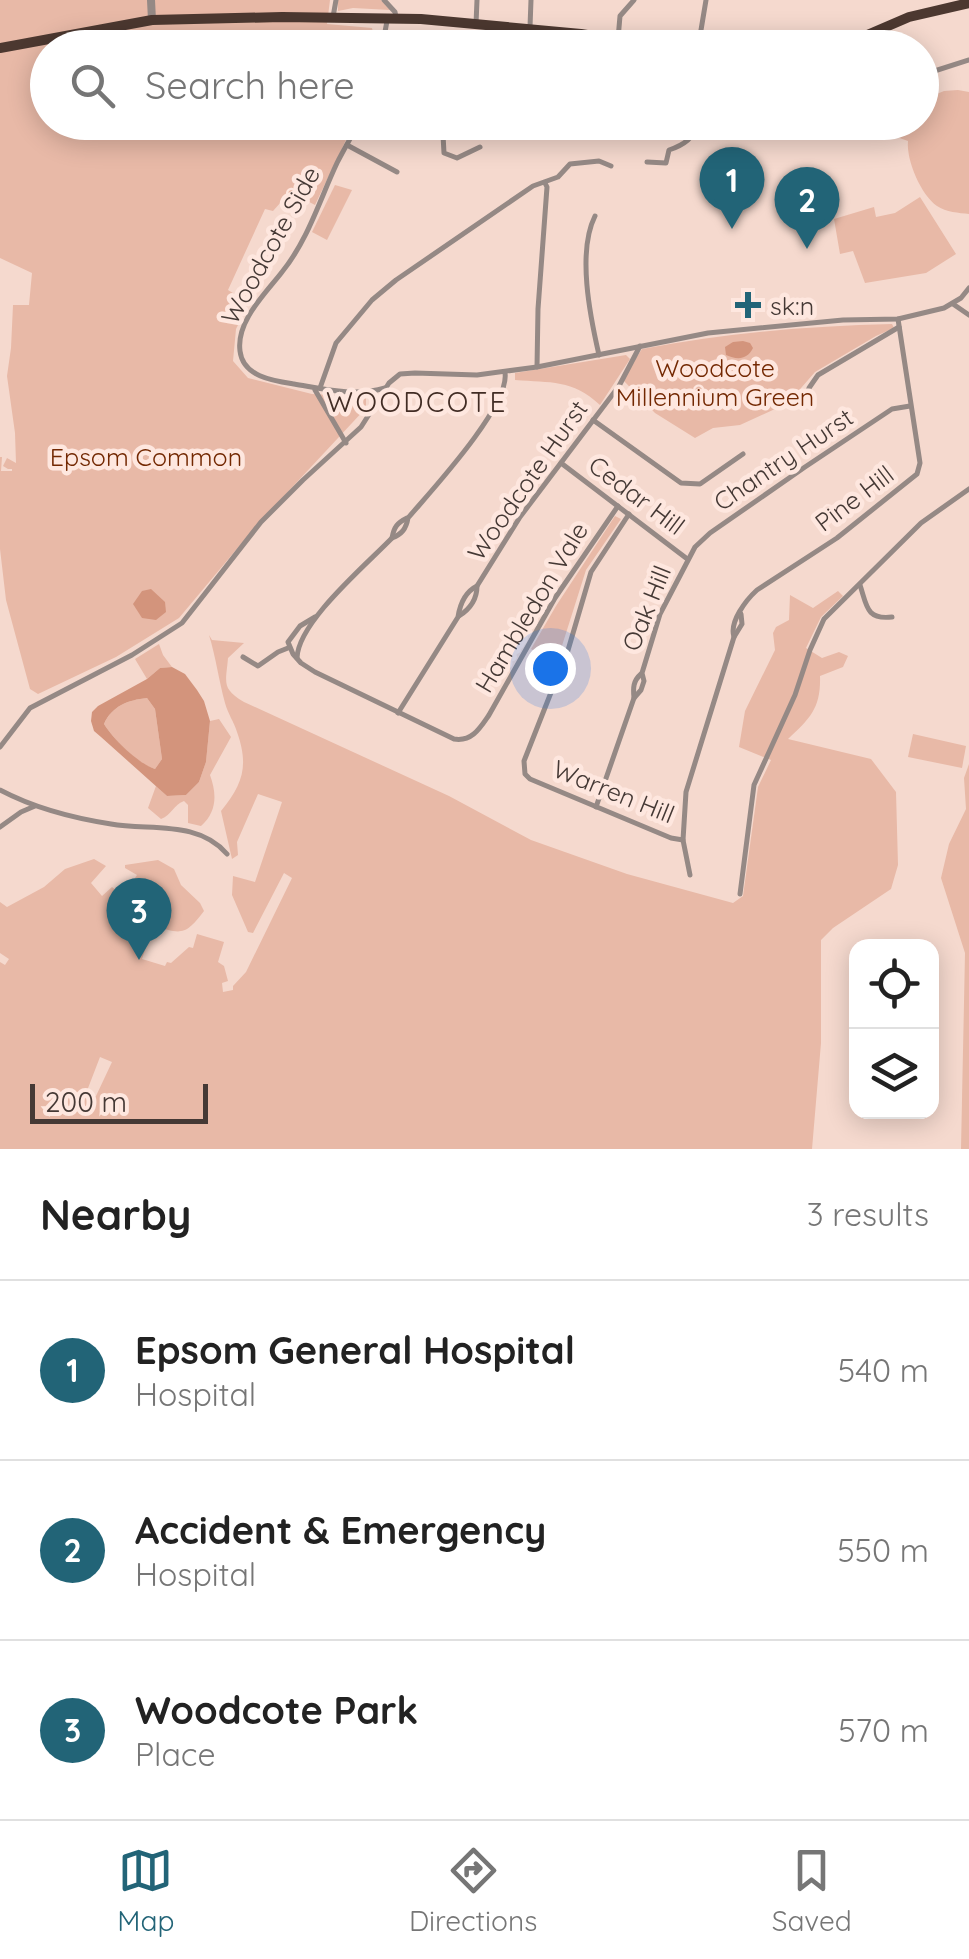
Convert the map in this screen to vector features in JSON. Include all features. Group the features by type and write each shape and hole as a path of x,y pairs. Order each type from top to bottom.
{"highway":[{"path":"879,30 924,13 969,3"},
{"path":"98,30 152,20 333,18 392,18 546,30"},
{"path":"0,48 30,42"}],"street":[{"path":"151,0 152,20"},
{"path":"333,18 336,0"},
{"path":"384,0 396,12 388,30"},
{"path":"476,0 476,24"},
{"path":"530,28 531,0"},
{"path":"619,30 620,16 634,0"},
{"path":"701,30 706,0"},
{"path":"939,70 969,60"},
{"name":"Woodcote Side","path":"349,140 288,264 251,314 240,351 242,360 256,374 360,393 385,388 393,378 409,373 504,372 708,332 842,320 898,323"},
{"path":"443,140 446,156 462,157 480,148"},
{"path":"646,162 666,162 669,150 689,140"},
{"path":"347,145 396,172"},
{"path":"346,442 317,388 336,343 356,317 380,293 533,186 558,176 574,162 600,161 611,166"},
{"path":"537,366 545,183"},
{"path":"595,216 590,231 586,291 599,355"},
{"path":"807,398 818,375 898,323 953,304 969,288"},
{"path":"953,304 968,314"},
{"name":"Pine Hill","path":"690,875 683,840 686,792 734,636 742,624 746,600 837,538 917,474 920,463 898,323"},
{"name":"Woodcote Hurst","path":"398,714 458,617 476,597 477,586 520,517 619,386 640,346"},
{"path":"398,714 330,681 297,658 288,642 392,538 394,528 408,518 479,430 504,390 504,372"},
{"path":"0,747 30,708 132,656 182,623 261,522 346,442 372,412 385,388"},
{"name":"Chantry Hurst","path":"688,559 710,533 804,467 892,410 910,406"},
{"path":"593,420 682,483 700,484 743,454"},
{"name":"Cedar Hill","path":"561,463 688,559"},
{"path":"740,894 754,785 795,695 824,618 922,523 969,489"},
{"name":"Hambledon Vale","path":"398,714 454,739 468,738 478,730 554,598 618,506"},
{"name":"Warren Hill","path":"629,514 590,572 566,657 551,678 552,690 524,761 526,774 596,807 683,840"},
{"name":"Oak Hill","path":"596,807 634,698 642,690 642,673 660,614 688,559"},
{"path":"860,585 871,614 892,617"},
{"path":"297,658 299,644 315,617"},
{"path":"244,657 258,666 289,648"},
{"path":"0,790 35,806 114,825 180,829 219,844 227,854"},
{"path":"0,827 35,806"}],"green space":[{"name":"Epsom Common","path":"0,0 330,0 327,24 372,28 30,30 30,140 346,140 315,205 290,192 273,211 265,209 228,290 249,303 236,329 233,361 248,378 312,394 366,397 366,408 256,526 179,618 116,657 38,694 30,689 6,600 0,549 0,457 1,471 12,471 3,466 7,458 16,463 7,376 13,305 29,305 32,273 0,258"},
{"path":"338,0 381,0 390,10 338,11"},
{"path":"969,92 969,214 944,210 931,201 920,186 905,140 939,140 939,93"},
{"path":"335,185 352,190 327,240 312,232"},
{"path":"920,197 956,254 926,273 865,283 853,251 840,254 834,219 874,207 876,217 895,213"},
{"name":"Woodcote Millennium Green","path":"892,324 894,328 815,372 788,403 740,425 713,428 695,438 655,413 622,379 642,349 767,331"},
{"path":"626,355 630,359 600,405 570,386 515,380 515,373"},
{"path":"615,516 621,519 586,570 560,652 552,661 531,649"},
{"path":"838,591 843,596 821,617 806,648 822,658 839,652 848,656 843,667 820,676 813,711 788,739 871,759 896,792 898,865 891,889 821,940 821,1043 812,1149 0,1149 0,962 5,965 9,959 0,953 0,902 7,907 44,887 65,869 94,859 106,866 91,883 102,896 112,887 123,896 137,875 125,865 158,860 174,869 181,885 204,911 182,931 153,926 142,959 165,966 189,947 193,948 197,934 224,942 218,962 224,966 228,981 222,983 223,992 233,990 246,972 292,878 284,873 253,933 248,932 232,895 233,876 255,882 282,802 258,794 237,842 238,855 232,859 221,811 239,783 243,755 225,703 209,635 212,640 244,643 228,658 226,679 228,689 244,702 449,796 531,840 627,874 733,903 743,896 758,787 771,760 739,747 745,711 775,650 773,633 789,620 790,595 813,608","holes":["100,1057 112,1062 96,1096 85,1096"]},
{"path":"159,644 172,667 160,668 147,679 135,659"},
{"path":"147,698 155,709 162,759 155,769 126,751 104,724 121,705"},
{"path":"219,719 231,737 210,775 214,796 210,815 201,826 188,823 188,805 184,801 161,819 148,808 156,786 167,796 186,795 199,782 206,762 210,721"},
{"path":"913,734 966,746 962,768 908,757"},
{"path":"969,764 969,1149 961,1149 965,953 941,878 949,844 966,809 964,778"}],"shaded area":[{"path":"743,341 753,348 748,355 726,355 725,347"},
{"path":"151,589 165,602 166,612 156,620 142,618 133,604 142,591"},
{"path":"172,667 185,674 204,701 210,721 206,762 199,782 186,795 167,796 94,731 91,721 98,706 160,668","holes":["147,698 155,709 162,759 155,769 127,750 104,724 116,708 133,700"]}],"place":[{"name":"Epsom General Hospital","path":"732,229"},
{"name":"Accident & Emergency","path":"807,249"},
{"name":"sk:n","path":"748,305"},
{"name":"Woodcote Park","path":"139,960"}],"district":[{"name":"WOODCOTE","path":"417,401"}]}
